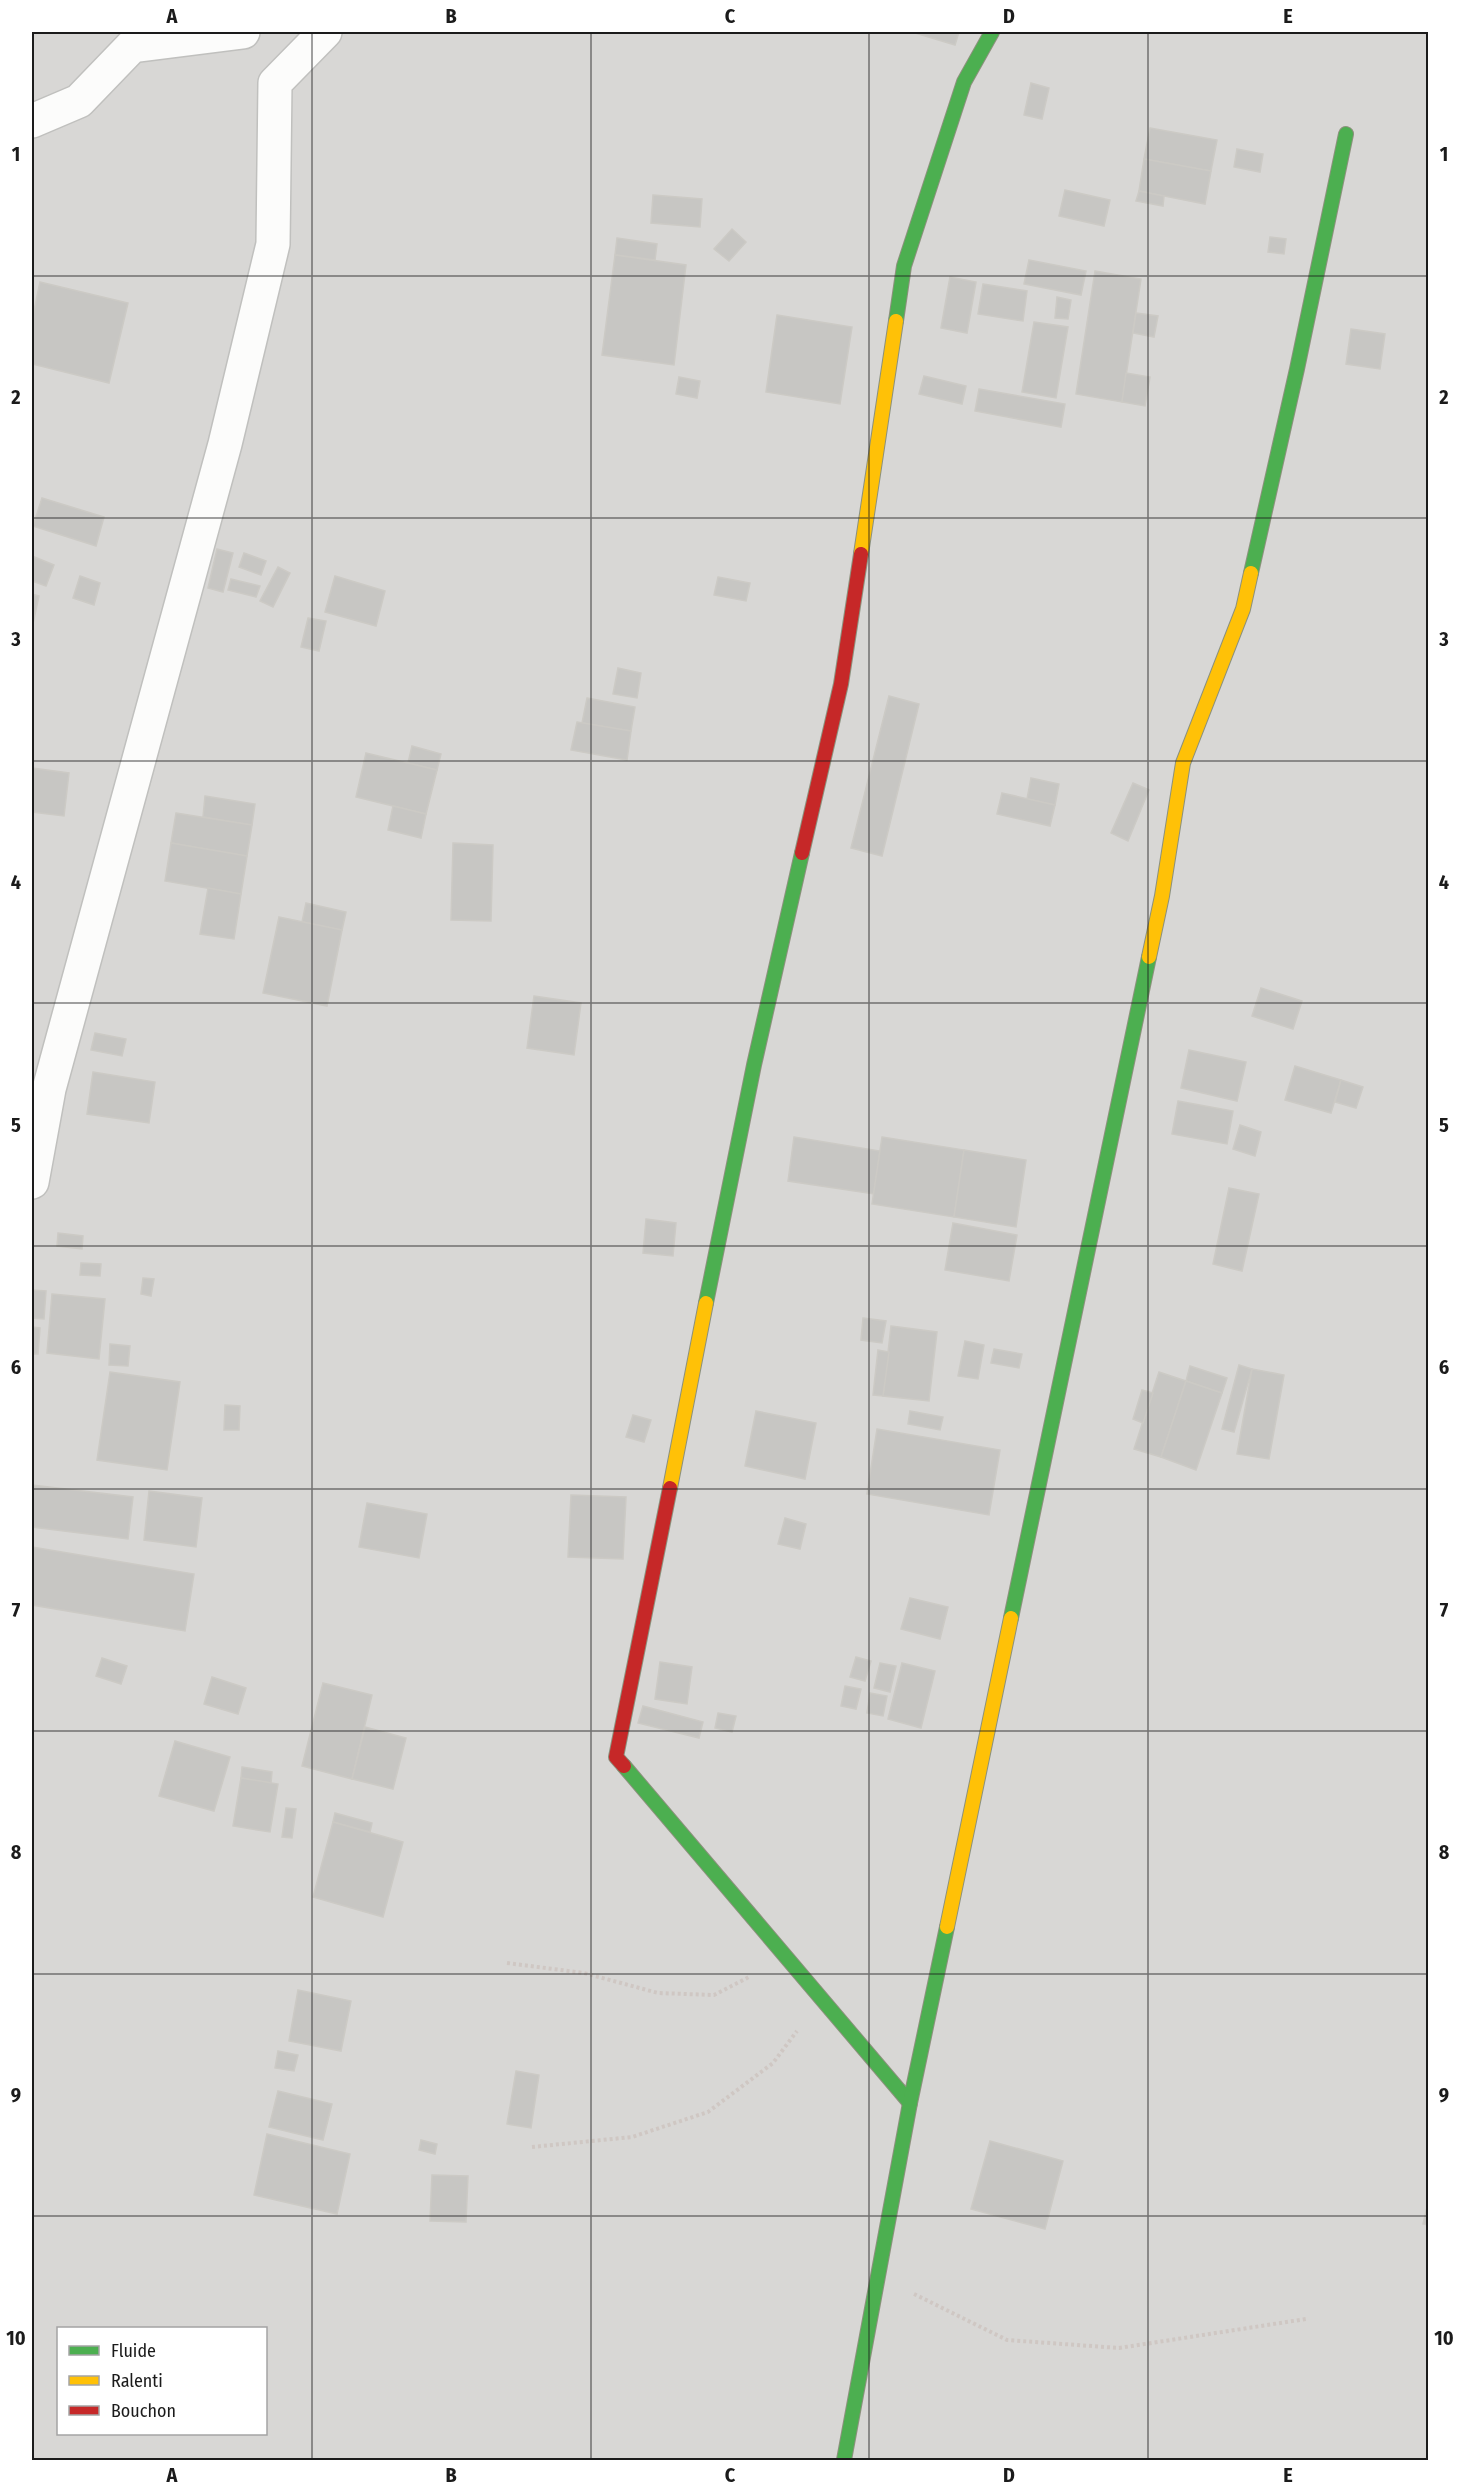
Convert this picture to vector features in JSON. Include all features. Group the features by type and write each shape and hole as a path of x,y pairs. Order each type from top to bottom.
{"street":[{"path":"32,121 79,100 132,46 243,32"},
{"path":"32,1182 49,1089 225,444 273,244 275,83 325,32"},
{"path":"910,2103 616,1757 754,1065 841,684 904,266 964,82 993,32"},
{"path":"844,2460 910,2103 1162,896 1183,763 1243,609 1297,369 1346,134"}],"path":[{"path":"507,1963 584,1973 658,1993 714,1995 786,1958"},
{"path":"532,2147 633,2137 708,2112 772,2063 821,1999"},
{"path":"878,2277 1007,2340 1119,2348 1306,2319"}],"shaded area":[{"path":"32,32 1428,32 1428,2460 32,2460"}],"building":[{"path":"912,32 959,32 955,45"},
{"path":"1031,83 1049,88 1042,119 1024,115"},
{"path":"1150,128 1217,140 1211,171 1144,159"},
{"path":"1237,149 1263,154 1260,172 1234,167"},
{"path":"1144,159 1211,171 1205,204 1139,191"},
{"path":"1065,190 1110,200 1104,226 1059,216"},
{"path":"1139,191 1164,196 1163,206 1136,201"},
{"path":"653,195 702,199 700,227 651,223"},
{"path":"732,229 746,242 729,261 714,249"},
{"path":"1270,237 1286,239 1284,254 1268,252"},
{"path":"617,238 657,244 655,260 615,255"},
{"path":"615,255 686,265 674,365 602,355"},
{"path":"1029,260 1086,271 1081,295 1024,284"},
{"path":"1095,271 1141,279 1122,402 1076,394"},
{"path":"950,277 976,282 967,333 941,328"},
{"path":"40,282 128,303 109,383 32,364 32,320"},
{"path":"983,284 1027,291 1023,321 978,314"},
{"path":"1057,297 1071,300 1068,319 1055,318"},
{"path":"1136,313 1158,316 1154,337 1133,333"},
{"path":"777,315 852,327 840,404 766,392"},
{"path":"1034,322 1068,327 1056,398 1022,392"},
{"path":"1351,329 1385,334 1380,369 1346,364"},
{"path":"1126,373 1150,377 1145,406 1122,402"},
{"path":"924,376 966,386 962,404 919,394"},
{"path":"679,377 700,381 697,398 676,394"},
{"path":"979,389 1065,404 1061,427 975,411"},
{"path":"42,498 104,517 96,546 33,526"},
{"path":"217,549 233,553 223,592 208,588"},
{"path":"244,553 266,561 261,575 239,567"},
{"path":"32,556 54,565 46,586 32,581"},
{"path":"278,567 290,573 273,607 260,601"},
{"path":"80,576 100,583 94,605 73,598"},
{"path":"335,576 385,591 376,626 325,612"},
{"path":"718,577 750,583 746,601 714,595"},
{"path":"231,579 260,586 256,597 228,590"},
{"path":"32,594 39,596 32,628"},
{"path":"308,618 326,621 319,651 301,647"},
{"path":"618,668 641,673 637,698 613,694"},
{"path":"889,696 919,704 882,856 851,848"},
{"path":"587,698 635,707 631,731 582,723"},
{"path":"577,722 631,731 627,760 571,750"},
{"path":"412,746 441,754 437,770 408,763"},
{"path":"366,753 437,770 426,814 356,797"},
{"path":"32,768 69,773 64,816 32,812"},
{"path":"1031,778 1059,784 1055,805 1027,799"},
{"path":"1133,783 1149,790 1128,841 1111,833"},
{"path":"1002,793 1055,805 1050,826 997,814"},
{"path":"205,796 255,804 252,825 203,817"},
{"path":"393,806 426,814 421,838 388,830"},
{"path":"176,813 252,825 247,856 171,843"},
{"path":"171,843 247,856 241,894 165,881"},
{"path":"453,843 493,845 491,921 451,920"},
{"path":"208,888 241,894 234,939 200,934"},
{"path":"306,903 346,912 342,930 302,922"},
{"path":"279,917 342,930 327,1006 263,993"},
{"path":"1261,988 1302,1001 1293,1029 1252,1016"},
{"path":"534,996 581,1003 574,1055 527,1048"},
{"path":"95,1033 126,1039 122,1056 91,1050"},
{"path":"1189,1050 1246,1062 1237,1101 1181,1088"},
{"path":"1295,1066 1341,1080 1331,1113 1285,1100"},
{"path":"93,1072 155,1082 149,1123 87,1114"},
{"path":"1341,1080 1363,1087 1356,1108 1335,1102"},
{"path":"1178,1101 1233,1111 1227,1144 1172,1134"},
{"path":"1240,1125 1261,1132 1255,1156 1233,1149"},
{"path":"794,1137 880,1151 874,1194 788,1181"},
{"path":"882,1137 964,1150 954,1217 872,1204"},
{"path":"964,1150 1026,1160 1016,1227 954,1217"},
{"path":"1229,1188 1259,1194 1242,1271 1213,1264"},
{"path":"646,1219 676,1223 673,1256 643,1253"},
{"path":"953,1223 1017,1235 1009,1281 945,1270"},
{"path":"58,1233 83,1236 82,1249 57,1246"},
{"path":"81,1263 101,1264 100,1276 80,1275"},
{"path":"143,1278 154,1279 151,1296 141,1294"},
{"path":"32,1290 46,1291 44,1319 32,1318"},
{"path":"52,1294 105,1299 99,1359 47,1353"},
{"path":"863,1318 886,1321 882,1343 861,1340"},
{"path":"891,1326 937,1332 929,1401 883,1396"},
{"path":"32,1327 40,1328 38,1354 32,1354"},
{"path":"965,1341 984,1345 978,1379 958,1376"},
{"path":"110,1344 130,1346 128,1366 109,1365"},
{"path":"994,1349 1022,1354 1019,1368 991,1363"},
{"path":"878,1350 889,1352 883,1396 873,1395"},
{"path":"1239,1365 1252,1369 1234,1432 1222,1429"},
{"path":"1190,1366 1227,1378 1222,1393 1186,1381"},
{"path":"1252,1369 1284,1375 1269,1459 1237,1454"},
{"path":"110,1372 180,1382 167,1470 97,1460"},
{"path":"1159,1372 1186,1381 1161,1457 1134,1449"},
{"path":"1186,1381 1222,1393 1196,1470 1161,1457"},
{"path":"1142,1390 1153,1393 1143,1423 1133,1419"},
{"path":"225,1405 240,1406 239,1430 224,1430"},
{"path":"756,1411 816,1423 805,1479 745,1466"},
{"path":"910,1411 943,1417 940,1430 908,1424"},
{"path":"633,1415 651,1420 644,1442 626,1437"},
{"path":"877,1429 1000,1450 989,1515 867,1494"},
{"path":"32,1485 133,1497 128,1539 32,1527"},
{"path":"149,1491 202,1498 196,1547 144,1540"},
{"path":"571,1495 626,1497 623,1559 568,1557"},
{"path":"367,1503 427,1514 419,1558 359,1547"},
{"path":"785,1518 806,1524 800,1549 778,1544"},
{"path":"32,1547 194,1574 185,1631 32,1605"},
{"path":"910,1598 948,1607 940,1639 901,1629"},
{"path":"856,1657 871,1661 865,1681 850,1677"},
{"path":"102,1658 127,1666 121,1684 96,1676"},
{"path":"660,1662 692,1667 687,1704 655,1699"},
{"path":"880,1663 896,1666 890,1692 874,1688"},
{"path":"902,1663 935,1671 921,1728 888,1719"},
{"path":"212,1677 246,1688 238,1714 204,1704"},
{"path":"323,1683 372,1695 352,1779 302,1766"},
{"path":"845,1686 861,1689 856,1709 841,1706"},
{"path":"870,1693 887,1696 883,1716 867,1713"},
{"path":"643,1706 703,1722 699,1738 638,1723"},
{"path":"718,1713 736,1716 732,1732 715,1728"},
{"path":"365,1727 406,1738 393,1789 352,1779"},
{"path":"175,1741 230,1757 214,1811 159,1796"},
{"path":"242,1767 272,1772 271,1783 241,1778"},
{"path":"241,1778 278,1784 270,1832 233,1826"},
{"path":"286,1808 296,1809 292,1838 282,1837"},
{"path":"335,1813 372,1823 370,1832 333,1822"},
{"path":"333,1822 403,1842 383,1917 313,1897"},
{"path":"298,1990 351,2001 341,2051 289,2041"},
{"path":"278,2051 298,2055 294,2071 275,2068"},
{"path":"516,2071 539,2075 531,2128 507,2124"},
{"path":"278,2091 332,2104 323,2140 269,2127"},
{"path":"267,2134 350,2154 337,2214 254,2195"},
{"path":"421,2140 437,2144 435,2154 419,2150"},
{"path":"990,2141 1063,2161 1045,2229 971,2209"},
{"path":"432,2175 468,2176 466,2222 430,2221"},
{"path":"1428,2203 1428,2225 1423,2224"}],"traffic: fast":[{"path":"896,321 904,266 964,82 992,32"},
{"path":"1251,573 1297,369 1346,134"},
{"path":"706,1303 754,1065 802,853"},
{"path":"1011,1618 1149,957"},
{"path":"624,1766 910,2103"},
{"path":"844,2460 910,2103 947,1927"}],"traffic: slow":[{"path":"861,554 896,321"},
{"path":"1149,957 1162,896 1183,763 1243,609 1251,573"},
{"path":"670,1488 706,1303"},
{"path":"947,1927 1011,1618"}],"traffic: jam":[{"path":"802,853 841,684 861,554"},
{"path":"624,1766 616,1757 670,1488"}]}
